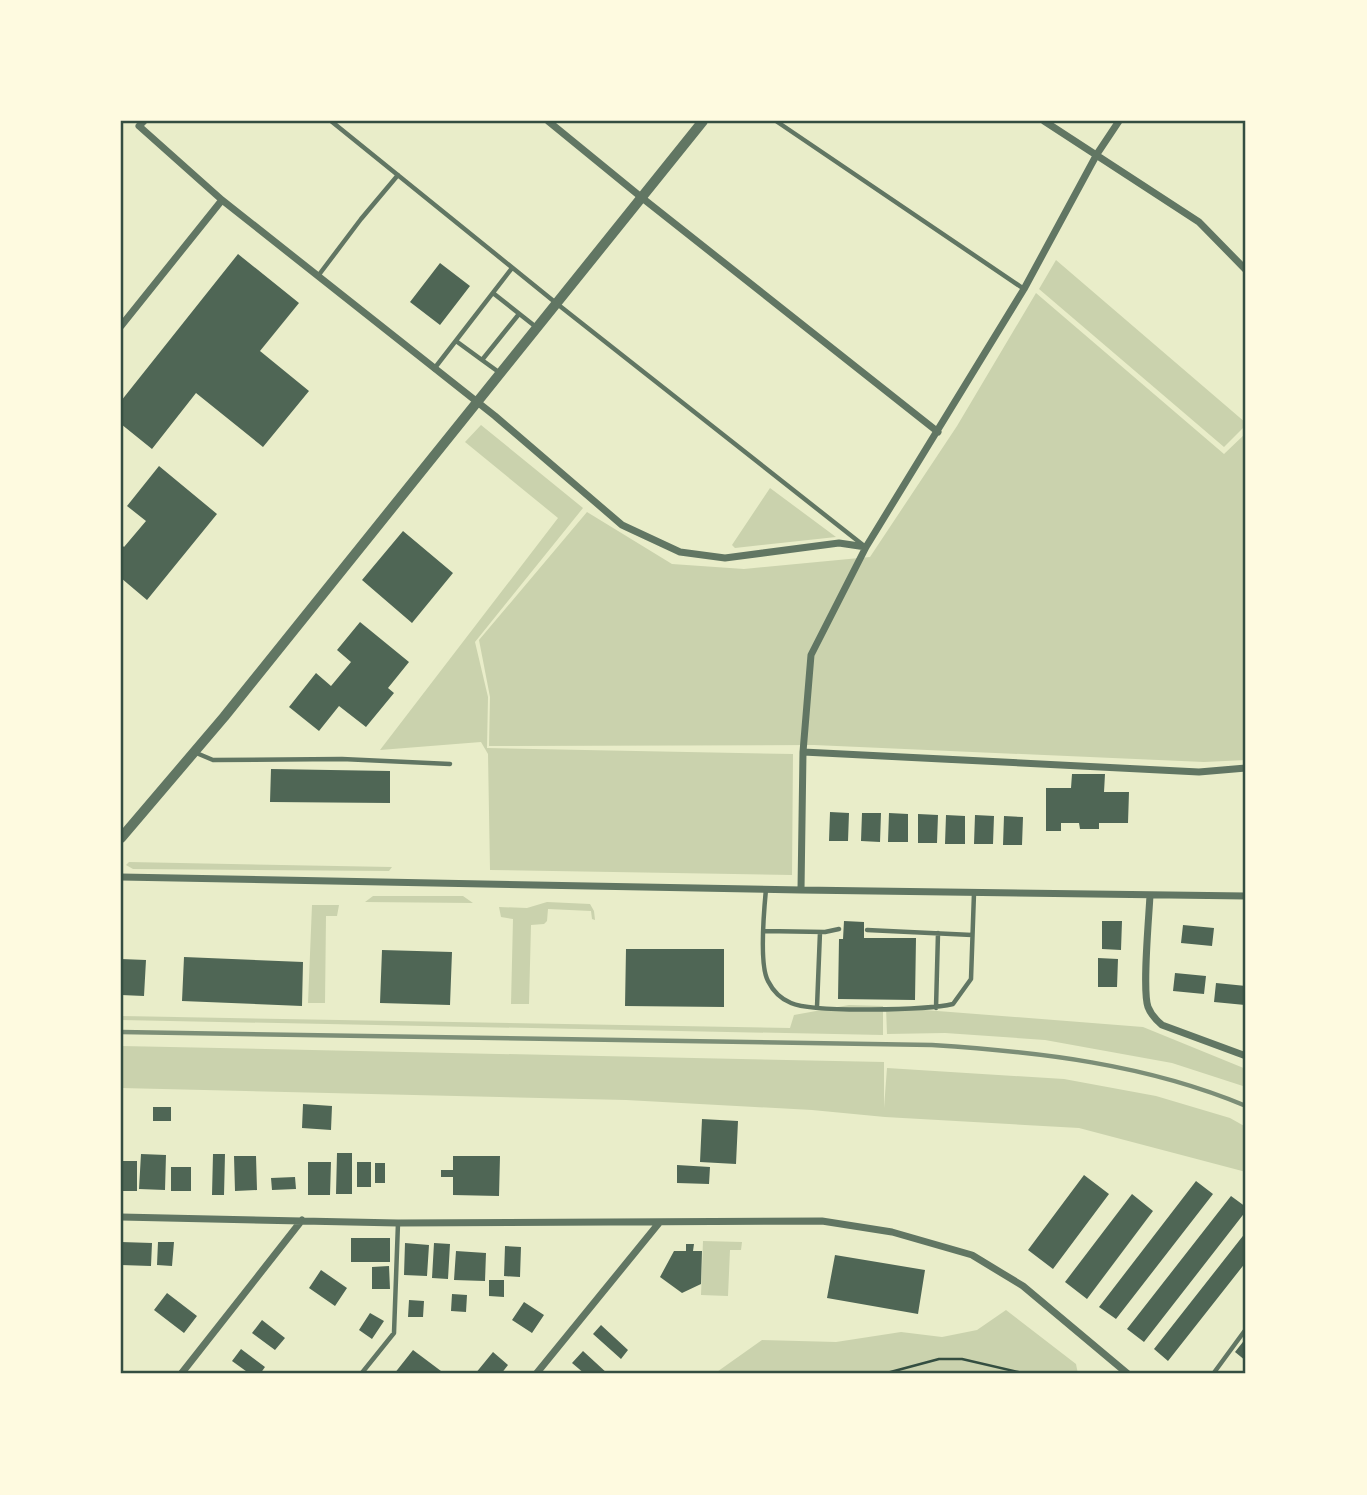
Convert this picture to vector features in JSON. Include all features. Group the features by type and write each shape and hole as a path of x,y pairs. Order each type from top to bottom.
{"street":[{"path":"548,121 938,432"},
{"path":"121,838 194,752 703,121"},
{"path":"1044,121 1199,222 1246,270"},
{"path":"801,890 803,752 811,655 866,547 1024,289 1097,154 1119,121"},
{"path":"142,124 222,200 495,416 622,525 680,552 725,558 839,543 866,547"},
{"path":"121,326 222,200"},
{"path":"803,752 1199,772 1246,768"},
{"path":"121,877 1246,896"},
{"path":"1150,895 1146,989 1147,1005 1153,1017 1162,1025 1246,1056"},
{"path":"121,1217 398,1223 822,1221 892,1233 972,1255 1023,1286 1128,1374"},
{"path":"181,1374 302,1220"},
{"path":"536,1374 659,1223"}],"lane":[{"path":"331,121 512,268 866,547"},
{"path":"776,121 1024,289"},
{"path":"318,276 398,175"},
{"path":"434,369 512,268"},
{"path":"493,293 537,328"},
{"path":"482,360 519,314"},
{"path":"456,341 500,373"},
{"path":"194,752 214,760 342,759 450,764"},
{"path":"766,889 764,973 780,996 803,1007 936,1008 953,1004 971,979 974,892"},
{"path":"764,931 820,932 839,929"},
{"path":"867,930 972,935"},
{"path":"817,1007 820,932"},
{"path":"936,1008 938,933"},
{"path":"361,1374 394,1333 398,1223"},
{"path":"1213,1374 1246,1329"}],"path":[{"path":"884,1374 939,1359 962,1359 1027,1374"}],"green space":[{"path":"1056,260 1246,425 1224,447 1039,289"},
{"path":"1036,293 1224,454 1246,433 1246,760 1204,762 814,745 489,746 490,697 479,640 587,512 672,564 744,569 870,557 957,426"},
{"path":"481,425 583,508 475,642 488,697 487,748 793,754 792,875 490,870 488,754 481,742 380,750 558,518 465,442"},
{"path":"770,488 836,537 735,548 732,545"},
{"path":"129,862 392,867 389,871 133,869 126,865"},
{"path":"373,896 463,896 473,903 365,902"},
{"path":"547,902 590,904 595,920 592,919 591,911 548,909 547,921 544,924 531,925 529,1004 511,1004 513,919 501,917 499,907 527,908"},
{"path":"312,905 339,905 337,916 326,916 325,1003 308,1003"},
{"path":"849,1005 883,1006 883,1035 121,1020 121,1016 790,1028 794,1015"},
{"path":"886,1007 1143,1027 1246,1069 1246,1087 1172,1063 1045,1040 945,1033 887,1034"},
{"path":"121,1046 884,1062 884,1108 887,1068 1064,1079 1156,1096 1230,1118 1246,1127 1246,1172 1079,1128 626,1100 121,1088"},
{"path":"703,1241 742,1242 741,1250 730,1250 728,1296 701,1295"},
{"path":"1006,1310 1076,1364 1078,1374 714,1374 762,1340 836,1342 901,1332 942,1337 977,1330"}],"building":[{"path":"238,254 299,303 260,351 309,391 263,447 196,393 152,449 121,424 121,401"},
{"path":"440,263 470,286 440,325 410,302"},
{"path":"159,466 217,514 147,600 121,578 121,544 124,547 146,521 127,506"},
{"path":"403,531 453,573 412,623 362,580"},
{"path":"360,622 409,662 388,688 394,693 366,727 339,706 319,731 289,707 316,673 331,686 351,662 337,650"},
{"path":"271,769 390,771 390,803 270,802"},
{"path":"1072,774 1105,774 1104,792 1129,792 1128,823 1099,823 1099,829 1080,829 1079,823 1061,823 1061,831 1046,831 1046,788 1071,788"},
{"path":"830,812 849,813 848,841 829,841"},
{"path":"862,813 881,813 880,842 861,841"},
{"path":"889,813 908,814 908,842 888,842"},
{"path":"918,814 938,815 937,843 918,843"},
{"path":"946,815 965,816 965,844 945,844"},
{"path":"975,815 994,816 993,844 974,844"},
{"path":"1004,816 1023,817 1022,845 1003,845"},
{"path":"844,921 864,922 864,938 916,938 915,1000 838,999 839,939 843,939"},
{"path":"1102,921 1122,921 1121,950 1102,949"},
{"path":"1183,925 1214,928 1212,946 1181,943"},
{"path":"626,949 724,949 724,1007 625,1006"},
{"path":"382,950 452,952 450,1005 380,1003"},
{"path":"184,957 303,962 302,1006 182,1001"},
{"path":"1098,958 1118,959 1117,987 1098,987"},
{"path":"121,959 146,960 144,996 121,995"},
{"path":"1175,973 1206,976 1204,994 1173,991"},
{"path":"1216,983 1246,986 1245,1005 1214,1002"},
{"path":"303,1104 332,1106 331,1130 302,1128"},
{"path":"153,1107 171,1107 171,1121 153,1121"},
{"path":"702,1119 738,1121 736,1164 700,1162"},
{"path":"337,1153 352,1153 352,1194 336,1194"},
{"path":"141,1154 166,1155 165,1190 139,1189"},
{"path":"213,1154 225,1154 224,1195 212,1195"},
{"path":"234,1156 256,1156 257,1190 235,1191"},
{"path":"453,1156 500,1156 499,1196 453,1195 453,1177 441,1177 441,1170 453,1170"},
{"path":"121,1161 137,1161 137,1191 121,1191"},
{"path":"308,1162 331,1162 330,1195 308,1195"},
{"path":"357,1162 371,1162 371,1187 357,1187"},
{"path":"375,1163 385,1163 385,1183 375,1183"},
{"path":"677,1165 710,1167 709,1184 677,1183"},
{"path":"171,1167 191,1167 191,1191 171,1191"},
{"path":"1084,1175 1109,1194 1053,1269 1028,1250"},
{"path":"295,1177 296,1189 272,1190 271,1178"},
{"path":"1196,1181 1213,1194 1116,1319 1099,1307"},
{"path":"1132,1194 1153,1211 1087,1299 1065,1282"},
{"path":"1231,1196 1246,1207 1246,1211 1144,1342 1127,1329"},
{"path":"1246,1232 1246,1262 1168,1361 1154,1349"},
{"path":"351,1238 390,1238 390,1262 351,1262"},
{"path":"121,1242 152,1243 151,1266 121,1265"},
{"path":"158,1242 174,1242 172,1266 157,1265"},
{"path":"405,1243 429,1245 427,1276 404,1275"},
{"path":"434,1243 450,1244 448,1279 432,1278"},
{"path":"686,1244 694,1244 693,1251 702,1251 701,1284 682,1293 660,1277 674,1251 686,1251"},
{"path":"505,1246 521,1247 520,1277 504,1276"},
{"path":"456,1251 486,1253 485,1281 454,1280"},
{"path":"835,1255 925,1270 918,1314 827,1298"},
{"path":"389,1266 390,1289 372,1289 372,1267"},
{"path":"321,1270 347,1288 335,1306 309,1288"},
{"path":"489,1280 504,1280 504,1297 489,1296"},
{"path":"167,1293 197,1316 184,1333 154,1310"},
{"path":"452,1294 467,1295 466,1312 451,1311"},
{"path":"409,1300 424,1301 423,1317 408,1317"},
{"path":"524,1302 544,1315 532,1333 512,1320"},
{"path":"370,1313 384,1321 372,1339 359,1330"},
{"path":"262,1320 285,1338 275,1350 252,1333"},
{"path":"601,1325 628,1350 621,1359 593,1334"},
{"path":"1246,1338 1246,1361 1235,1352"},
{"path":"241,1349 265,1367 260,1374 250,1374 232,1361"},
{"path":"413,1350 445,1374 394,1374"},
{"path":"583,1351 608,1374 585,1374 572,1363"},
{"path":"493,1352 508,1365 501,1374 475,1374"}],"railway":[{"path":"121,1032 932,1045 1092,1062 1170,1080 1246,1106"}]}
